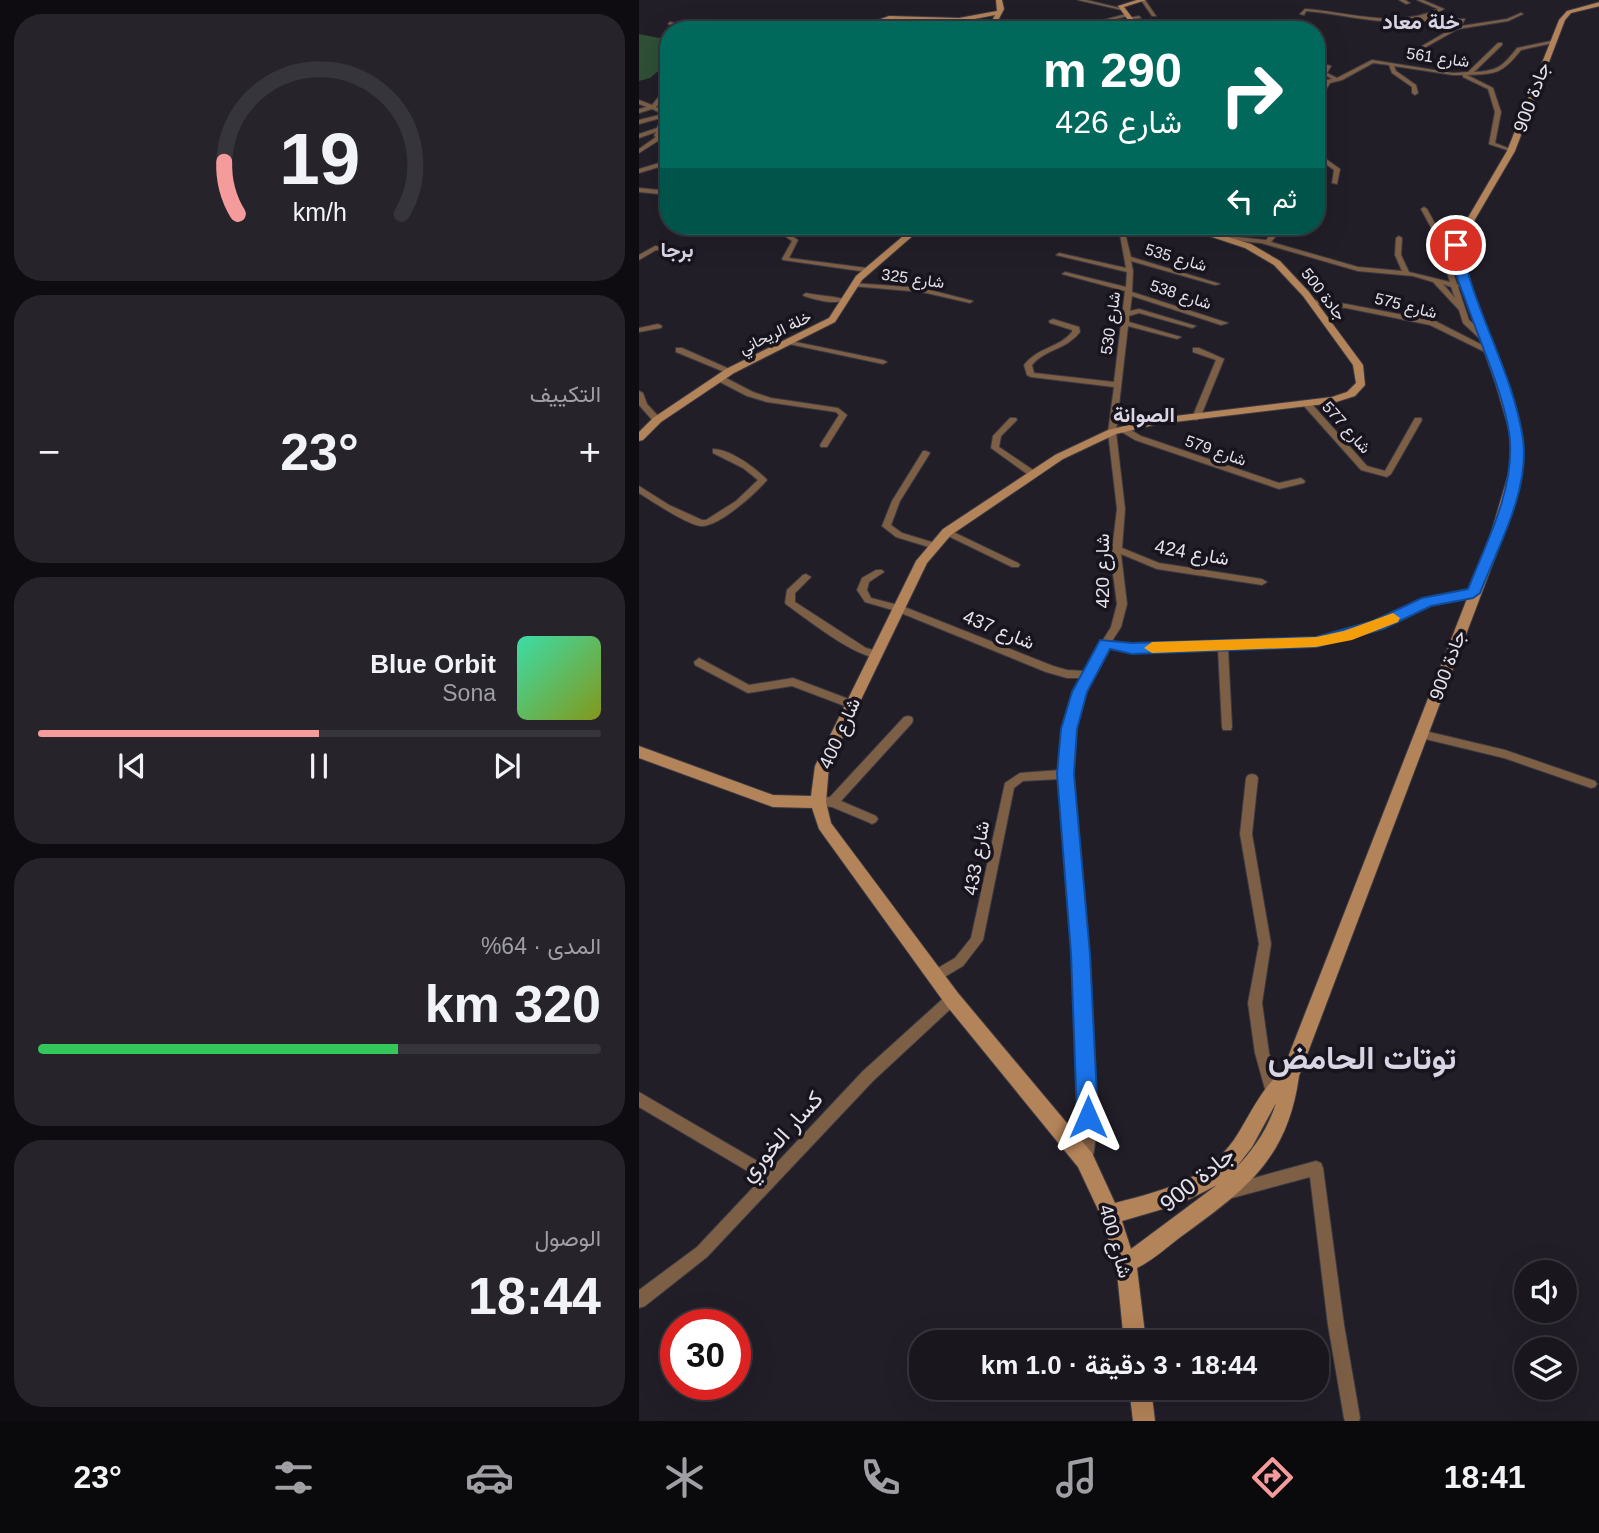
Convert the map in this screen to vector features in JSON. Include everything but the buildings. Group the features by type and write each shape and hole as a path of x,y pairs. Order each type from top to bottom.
{"main road":[{"path":"995,21 1000,12 999,0"},
{"path":"1127,21 1125,11 1143,0"},
{"name":"جادة 900","path":"1126,1264 1222,1195 1255,1165 1505,512 1515,472 1517,440 1463,278 1456,245 1511,151 1551,42 1569,12 1599,4"},
{"path":"879,21 889,18 959,20 1000,12"},
{"name":"خلة الريحاني","path":"640,435 730,371 831,320 853,285 909,235"},
{"name":"جادة 500","path":"1216,235 1278,263 1312,302 1358,365 1362,378 1351,394 1307,404"},
{"name":"شارع 400","path":"1134,1330 1126,1264 1110,1214 1085,1160 952,999 824,825 826,802 822,766 850,704 932,545 947,532 1080,445 1117,430 1158,421 1307,404"},
{"path":"639,752 773,801 826,802"},
{"name":"جادة 900","path":"1110,1214 1187,1195 1213,1177 1237,1152 1281,1093"},
{"path":"1173,1198 1184,1222"},
{"path":"1141,1400 1144,1421"}],"street":[{"path":"1080,0 1139,17"},
{"path":"1116,0 1125,11"},
{"path":"1143,0 1154,15"},
{"path":"1401,0 1408,3"},
{"path":"1302,14 1305,10 1336,12 1389,22 1425,17 1442,8 1419,0"},
{"path":"1100,21 1125,11"},
{"path":"1417,51 1457,28 1508,20 1521,14"},
{"path":"1425,17 1424,20 1433,21 1461,18 1457,28"},
{"name":"شارع 561","path":"1325,83 1337,80 1366,63 1391,63 1466,74 1495,71 1506,66 1519,49 1551,42"},
{"path":"1500,44 1466,74 1490,88 1498,112 1492,144 1511,151"},
{"path":"1391,63 1396,74 1414,86 1415,93"},
{"path":"1325,72 1329,66"},
{"path":"1325,74 1337,80"},
{"path":"1325,87 1328,83"},
{"path":"639,111 653,107 660,99"},
{"path":"639,102 660,110"},
{"path":"639,122 660,115"},
{"path":"639,150 658,136 660,131"},
{"path":"639,136 658,136"},
{"path":"1325,160 1337,169 1335,183"},
{"path":"639,170 660,164"},
{"path":"639,190 660,192"},
{"path":"1424,208 1437,233 1464,314"},
{"path":"787,235 795,240 785,259 867,270"},
{"name":"شارع 530","path":"1117,430 1116,385 1130,271 1123,235"},
{"path":"1267,242 1273,235"},
{"path":"1399,237 1399,255 1406,273"},
{"path":"1227,238 1267,242 1358,269 1445,280 1452,275"},
{"path":"639,258 655,248 681,253"},
{"path":"1059,254 1130,271"},
{"name":"شارع 535","path":"1128,258 1217,284"},
{"name":"شارع 538","path":"1065,274 1224,323"},
{"path":"1430,278 1449,294 1473,331 1483,337"},
{"path":"1430,278 1456,286"},
{"name":"شارع 325","path":"853,285 922,290 970,301"},
{"path":"806,295 843,300"},
{"name":"شارع 575","path":"1312,302 1432,323 1488,350"},
{"path":"1125,319 1139,311 1192,326"},
{"path":"1125,319 1177,337"},
{"path":"1053,321 1076,329 1077,332 1059,346 1035,354 1028,365 1032,375 1116,385"},
{"path":"639,330 658,326"},
{"path":"789,342 883,362"},
{"path":"679,350 730,371"},
{"path":"1196,350 1220,359 1196,418"},
{"path":"719,378 750,394 770,400 839,410 843,415 840,424 824,445"},
{"path":"639,393 654,423"},
{"name":"شارع 577","path":"1307,404 1364,468 1387,474 1418,420"},
{"path":"1013,420 998,435 994,442 995,448 1033,474"},
{"name":"شارع 579","path":"1117,430 1279,486 1301,481"},
{"name":"شارع 420","path":"1085,1160 1088,1137 1086,1041 1065,774 1071,718 1087,675 1116,627 1122,604 1116,572 1121,509 1117,430"},
{"path":"639,489 694,522 708,522 748,497 763,480 746,466 716,452"},
{"path":"926,453 896,501 886,526 899,535 932,545"},
{"path":"947,532 1008,565 1015,565"},
{"name":"شارع 424","path":"1117,549 1158,566 1262,582"},
{"name":"شارع 437","path":"879,572 865,580 862,590 868,600 899,608 1029,661 1067,674 1087,675"},
{"path":"806,577 790,593 790,603 862,651 877,654"},
{"path":"1105,643 1132,648 1284,645 1347,636 1428,601 1473,593"},
{"path":"1223,646 1227,727"},
{"path":"699,662 748,689 793,682 850,704"},
{"path":"872,819 826,802 908,720"},
{"path":"1421,734 1493,751 1591,784"},
{"name":"شارع 433","path":"936,976 959,962 977,940 1009,786 1020,776 1065,774"},
{"path":"1252,778 1246,834 1265,943 1255,1003 1262,1053 1281,1093"},
{"name":"كسار الخوري","path":"639,1300 702,1252 868,1076 952,999"},
{"path":"639,1099 773,1178"},
{"path":"1213,1177 1222,1195 1242,1186 1316,1168 1336,1325 1352,1418"}],"green space":[{"path":"639,34 660,38 660,70 650,78 639,81"}],"slow traffic":[{"path":"1152,648 1316,642 1347,636 1393,618"}],"district":[{"name":"خلة معاد","path":"1421,22"},
{"name":"برجا","path":"677,250"},
{"name":"الصوانة","path":"1144,415"},
{"name":"توتات الحامض","path":"1362,1058"}],"route":[{"path":"1088,1117 1081,954 1065,774 1071,718 1080,692 1105,643 1132,648 1316,642 1347,636 1378,625 1428,601 1473,593 1505,512 1515,472 1517,440 1501,385 1463,278 1456,245"}]}
